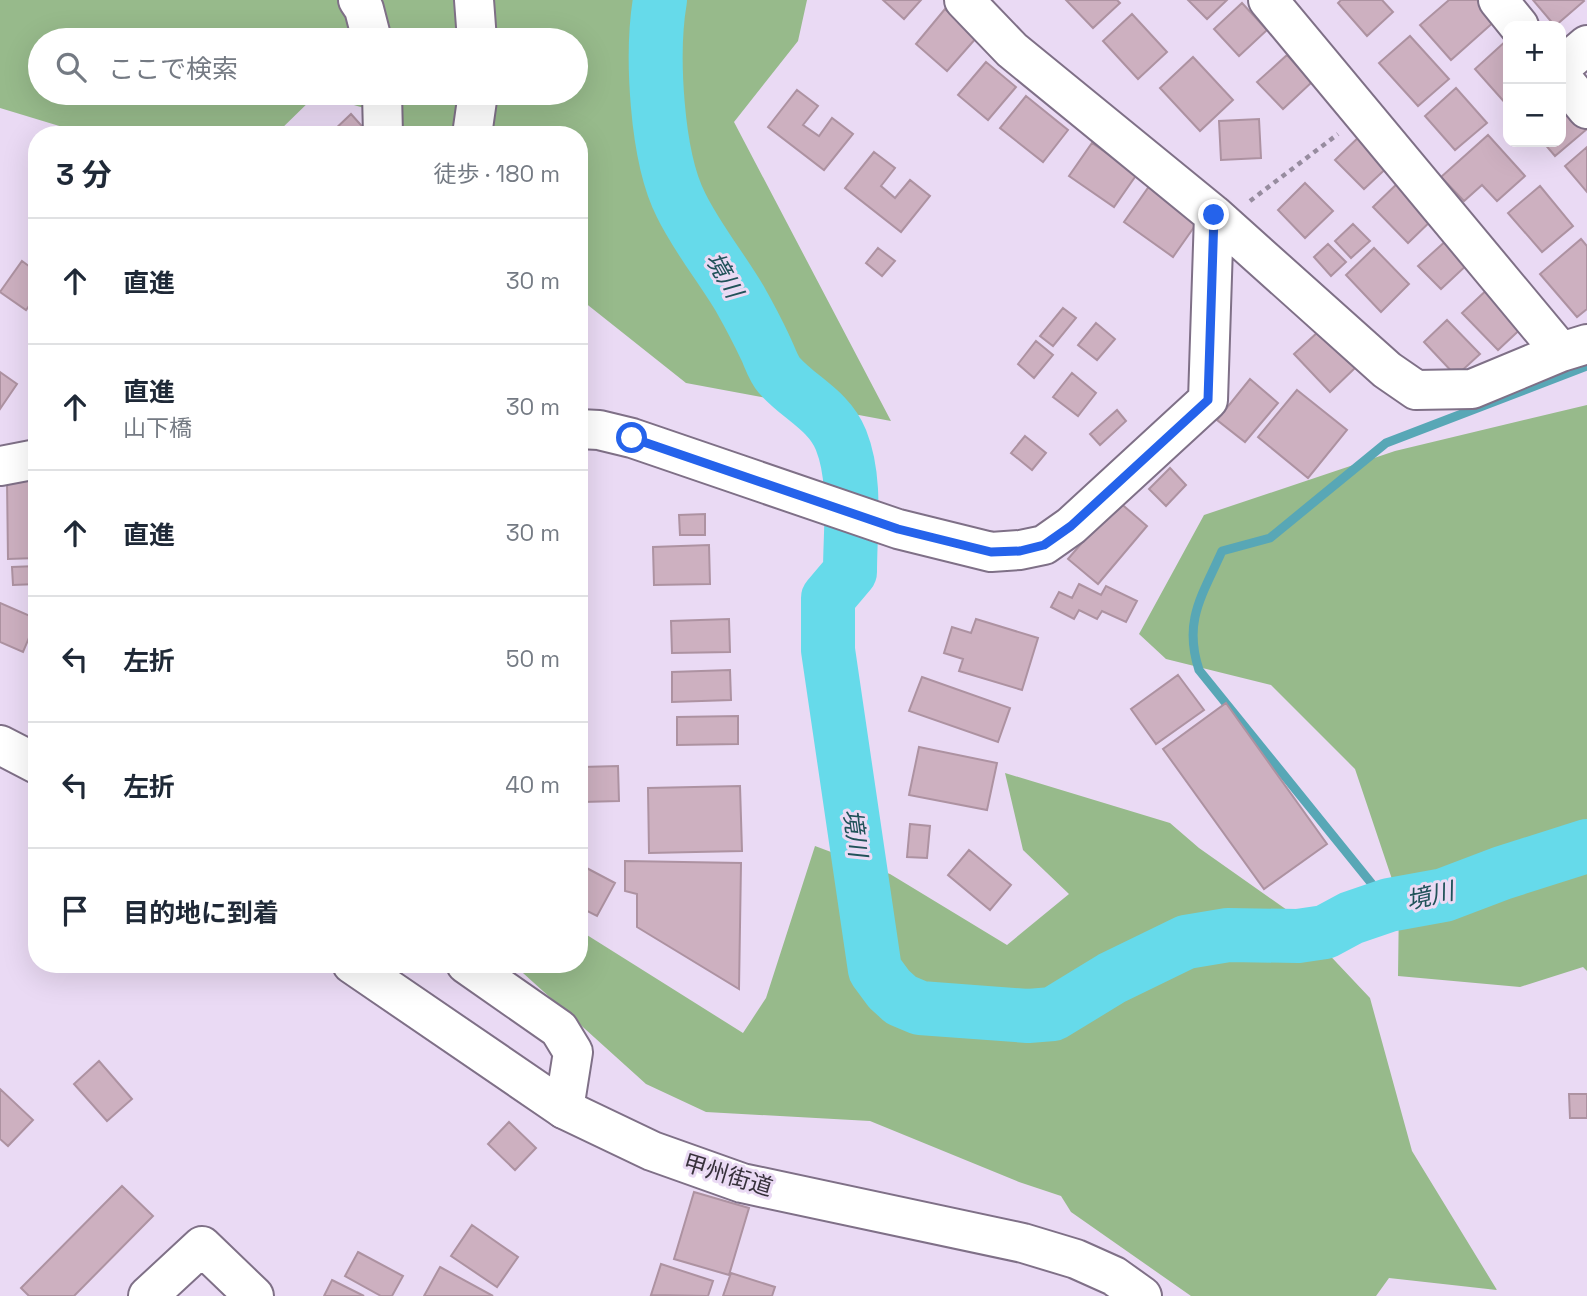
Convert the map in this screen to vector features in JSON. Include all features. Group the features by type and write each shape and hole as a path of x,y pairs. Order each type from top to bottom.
{"main road":[{"path":"358,0 364,9 369,28"},
{"path":"964,0 1012,50 1218,219 1387,370 1416,390 1472,388 1574,348 1364,115 1268,0"},
{"path":"1498,0 1515,21"},
{"path":"1566,63 1587,45"},
{"path":"1566,83 1587,109"},
{"path":"383,105 383,126"},
{"path":"473,126 476,105"},
{"path":"588,429 632,438 898,529 991,552 1020,551 1044,545 1071,526 1208,400 1218,219"},
{"path":"0,466 28,461"},
{"path":"0,745 28,759"},
{"name":"甲州街道","path":"365,973 564,1109 652,1151 742,1183 1023,1244 1076,1259 1114,1276 1142,1296"},
{"path":"479,973 559,1029 573,1052 564,1109"},
{"path":"148,1296 202,1246 254,1296"}],"path":[{"path":"1218,219 1364,115"}],"green space":[{"path":"0,0 807,0 798,41 734,122 891,421 686,383 588,305 588,126 395,126 354,105 588,105 588,28 28,28 28,105 306,105 284,126 59,126 0,108"},
{"path":"1587,405 1587,971 1583,967 1520,987 1398,976 1399,900 1355,769 1271,685 1166,659 1139,634 1204,515 1395,451"},
{"path":"1005,773 1170,823 1199,848 1287,910 1370,998 1412,1151 1497,1290 1389,1278 1376,1296 1191,1296 1071,1212 1061,1196 1019,1182 870,1121 706,1112 646,1084 523,973 588,973 588,936 743,1033 766,998 815,846 890,874 1007,945 1069,894 1023,850"}],"building":[{"path":"883,0 921,0 904,19"},
{"path":"1066,0 1117,0 1120,3 1093,28"},
{"path":"1188,0 1227,0 1207,19"},
{"path":"1341,0 1382,0 1393,12 1367,36 1338,3"},
{"path":"1449,0 1477,0 1496,20 1451,60 1420,25"},
{"path":"1533,0 1584,1 1561,21 1551,21"},
{"path":"1242,3 1267,30 1239,56 1214,29"},
{"path":"945,9 977,37 947,71 916,44"},
{"path":"1132,14 1167,52 1138,79 1103,41"},
{"path":"1410,36 1449,79 1418,106 1379,63"},
{"path":"1503,44 1503,100 1475,69"},
{"path":"1287,55 1312,82 1283,109 1257,82"},
{"path":"1193,57 1233,100 1200,131 1160,88"},
{"path":"986,62 1016,87 988,120 958,95"},
{"path":"1456,88 1487,123 1455,150 1425,116"},
{"path":"797,90 818,106 803,125 819,136 832,118 853,134 824,170 768,127"},
{"path":"1026,96 1068,130 1043,162 1000,128"},
{"path":"1569,106 1587,129 1566,147 1566,108"},
{"path":"351,114 362,126 338,126"},
{"path":"1259,119 1261,158 1221,160 1219,121"},
{"path":"1364,132 1393,162 1364,189 1335,160"},
{"path":"1488,135 1525,176 1497,201 1482,185 1464,201 1441,177"},
{"path":"1092,143 1137,174 1114,207 1069,176"},
{"path":"1547,147 1566,147 1555,156"},
{"path":"1587,147 1587,192 1565,166"},
{"path":"874,152 895,168 881,186 895,198 910,180 930,196 901,232 845,188"},
{"path":"1401,180 1436,216 1408,243 1373,207"},
{"path":"1305,183 1333,211 1305,238 1278,210"},
{"path":"1150,185 1199,220 1173,257 1124,222"},
{"path":"1540,186 1573,226 1542,252 1508,213"},
{"path":"1353,224 1370,241 1351,258 1335,241"},
{"path":"1448,239 1470,262 1441,289 1418,266"},
{"path":"1581,239 1587,246 1587,309 1577,317 1540,274"},
{"path":"1328,244 1346,262 1331,276 1314,257"},
{"path":"878,248 895,261 882,276 866,263"},
{"path":"1374,248 1409,284 1381,312 1346,275"},
{"path":"22,261 28,265 26,310 0,292"},
{"path":"1491,286 1527,323 1498,350 1462,313"},
{"path":"1063,308 1076,318 1053,346 1040,336"},
{"path":"1447,320 1480,354 1456,376 1424,342"},
{"path":"1096,323 1115,339 1097,360 1078,345"},
{"path":"1319,331 1355,368 1330,392 1294,354"},
{"path":"1036,341 1053,355 1034,378 1018,364"},
{"path":"0,372 17,384 0,409"},
{"path":"1072,373 1096,393 1078,416 1053,397"},
{"path":"1250,379 1278,403 1245,442 1217,420"},
{"path":"1297,390 1347,430 1308,478 1258,437"},
{"path":"1117,410 1126,421 1100,445 1090,434"},
{"path":"1025,436 1046,453 1032,470 1011,453"},
{"path":"1170,468 1186,485 1166,506 1149,489"},
{"path":"7,480 28,480 28,558 8,559"},
{"path":"1118,501 1147,526 1098,584 1068,559"},
{"path":"705,514 705,535 680,535 679,515"},
{"path":"709,545 710,584 654,585 653,547"},
{"path":"28,566 28,584 13,585 12,567"},
{"path":"1079,584 1101,595 1106,586 1137,601 1126,622 1102,611 1097,619 1079,610 1074,619 1051,607 1059,592 1072,598"},
{"path":"0,603 28,615 28,640 23,652 0,642"},
{"path":"729,619 730,652 672,653 671,621"},
{"path":"976,619 1038,638 1022,690 959,671 963,659 944,653 952,627 971,633"},
{"path":"730,670 731,700 672,702 672,672"},
{"path":"1178,675 1204,710 1156,744 1131,709"},
{"path":"922,677 1010,708 998,742 909,711"},
{"path":"1226,703 1327,844 1264,889 1163,749"},
{"path":"738,716 738,744 677,745 677,717"},
{"path":"919,747 997,763 987,810 909,795"},
{"path":"618,766 619,801 588,802 588,767"},
{"path":"740,786 742,851 649,853 648,788"},
{"path":"910,824 930,826 927,858 907,857"},
{"path":"969,850 1011,885 990,910 948,875"},
{"path":"625,861 741,863 739,989 637,927 637,894 625,891"},
{"path":"588,869 615,883 597,916 588,912"},
{"path":"99,1061 132,1099 107,1121 74,1084"},
{"path":"0,1089 33,1120 8,1146 0,1139"},
{"path":"1569,1094 1587,1094 1587,1118 1570,1118"},
{"path":"509,1122 536,1148 515,1170 488,1144"},
{"path":"122,1186 153,1216 74,1296 29,1296 21,1288"},
{"path":"694,1192 749,1208 729,1275 674,1259"},
{"path":"472,1225 518,1257 497,1287 451,1256"},
{"path":"358,1252 403,1276 392,1296 381,1296 345,1276"},
{"path":"661,1264 713,1281 708,1296 651,1295"},
{"path":"440,1267 493,1296 424,1296"},
{"path":"731,1273 775,1287 772,1296 723,1296"},
{"path":"332,1280 364,1296 324,1296"}],"waterway":[{"name":"境川","path":"660,0 656,48 658,104 666,160 681,205 740,299 777,372 829,420 846,455 852,505 850,572 828,598 828,650 875,970 901,1000 920,1008 1028,1016 1053,1014 1112,978 1186,942 1228,935 1298,936 1325,932 1351,918 1389,905 1444,895 1587,846"},
{"path":"1389,905 1199,670 1193,637 1197,609 1222,551 1270,538 1386,443 1587,366"}],"route":[{"path":"632,438 898,529 991,552 1020,551 1044,545 1071,526 1208,400 1214,215"}]}
